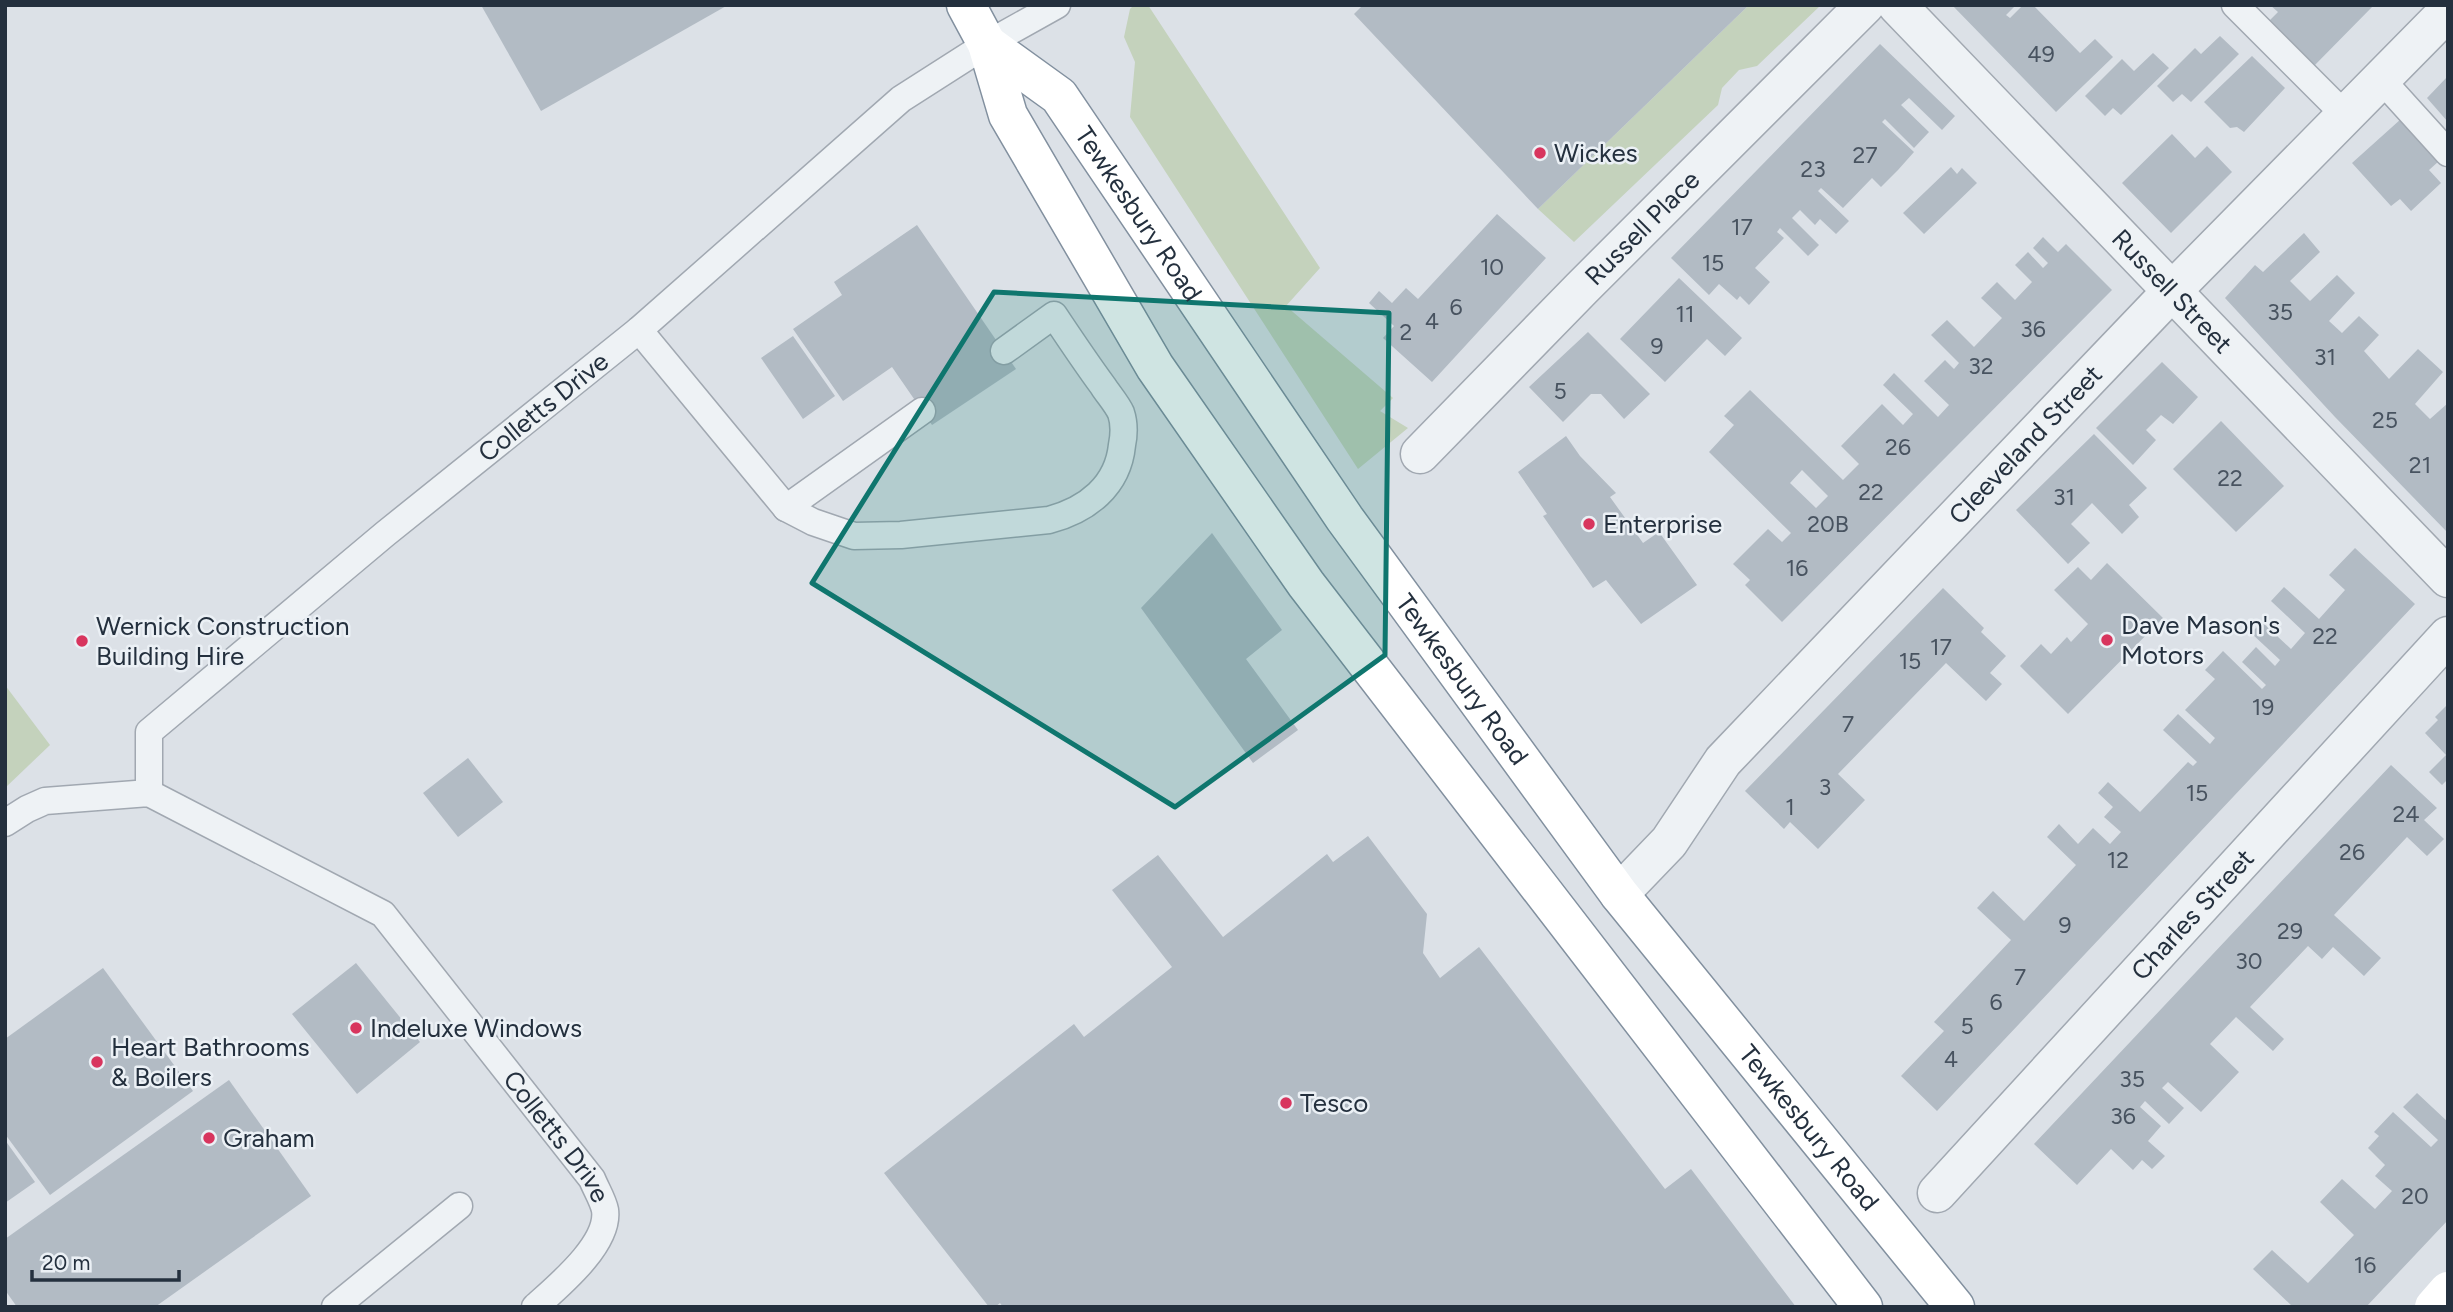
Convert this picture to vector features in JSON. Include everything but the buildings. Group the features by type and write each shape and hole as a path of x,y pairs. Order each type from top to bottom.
{"main road":[{"name":"Tewkesbury Road","path":"966,5 987,44 1008,115 1155,367 1186,412 1306,584 1863,1307"},
{"name":"Tewkesbury Road","path":"987,44 1059,96 1345,519 1619,894 1955,1307"},
{"path":"2434,1307 2448,1291"}],"street":[{"name":"Russell Place","path":"1420,454 1866,5"},
{"name":"Russell Street","path":"1897,5 2448,578"},
{"name":"Cleeveland Street","path":"1619,894 1669,842 1723,761 2172,291 2448,11"},
{"name":"Charles Street","path":"1937,1193 2448,636"}],"lane":[{"name":"Colletts Drive","path":"535,1307 590,1252 603,1229 605,1211 592,1179 383,914 149,793 149,732 385,534 639,330 901,99 987,44 1057,5"},
{"path":"2235,5 2345,115"},
{"path":"2380,78 2448,153"},
{"path":"639,330 786,508 813,522 854,536 901,535 1049,520 1086,506 1101,492 1113,476 1121,456 1124,434 1121,413 1054,315 1004,351"},
{"path":"786,508 922,411"},
{"path":"5,823 27,809 45,802 149,793"},
{"path":"335,1307 459,1206"}],"highlighted area":[{"path":"994,292 1389,313 1385,655 1175,807 812,583"}],"green space":[{"path":"1134,5 1148,5 1320,268 1286,306 1393,398 1380,411 1408,428 1358,469 1130,117 1135,62 1124,37 1130,9"},
{"path":"1749,5 1821,5 1757,66 1739,70 1722,88 1718,105 1574,242 1538,209"},
{"path":"5,685 50,745 5,788"}],"place":[{"name":"Wickes","path":"1540,153"},
{"name":"Enterprise","path":"1589,524"},
{"name":"Dave Mason's Motors","path":"2107,640"},
{"name":"Wernick Construction Building Hire","path":"82,641"},
{"name":"Indeluxe Windows","path":"356,1028"},
{"name":"Heart Bathrooms & Boilers","path":"97,1062"},
{"name":"Tesco","path":"1286,1103"},
{"name":"Graham","path":"209,1138"}]}
